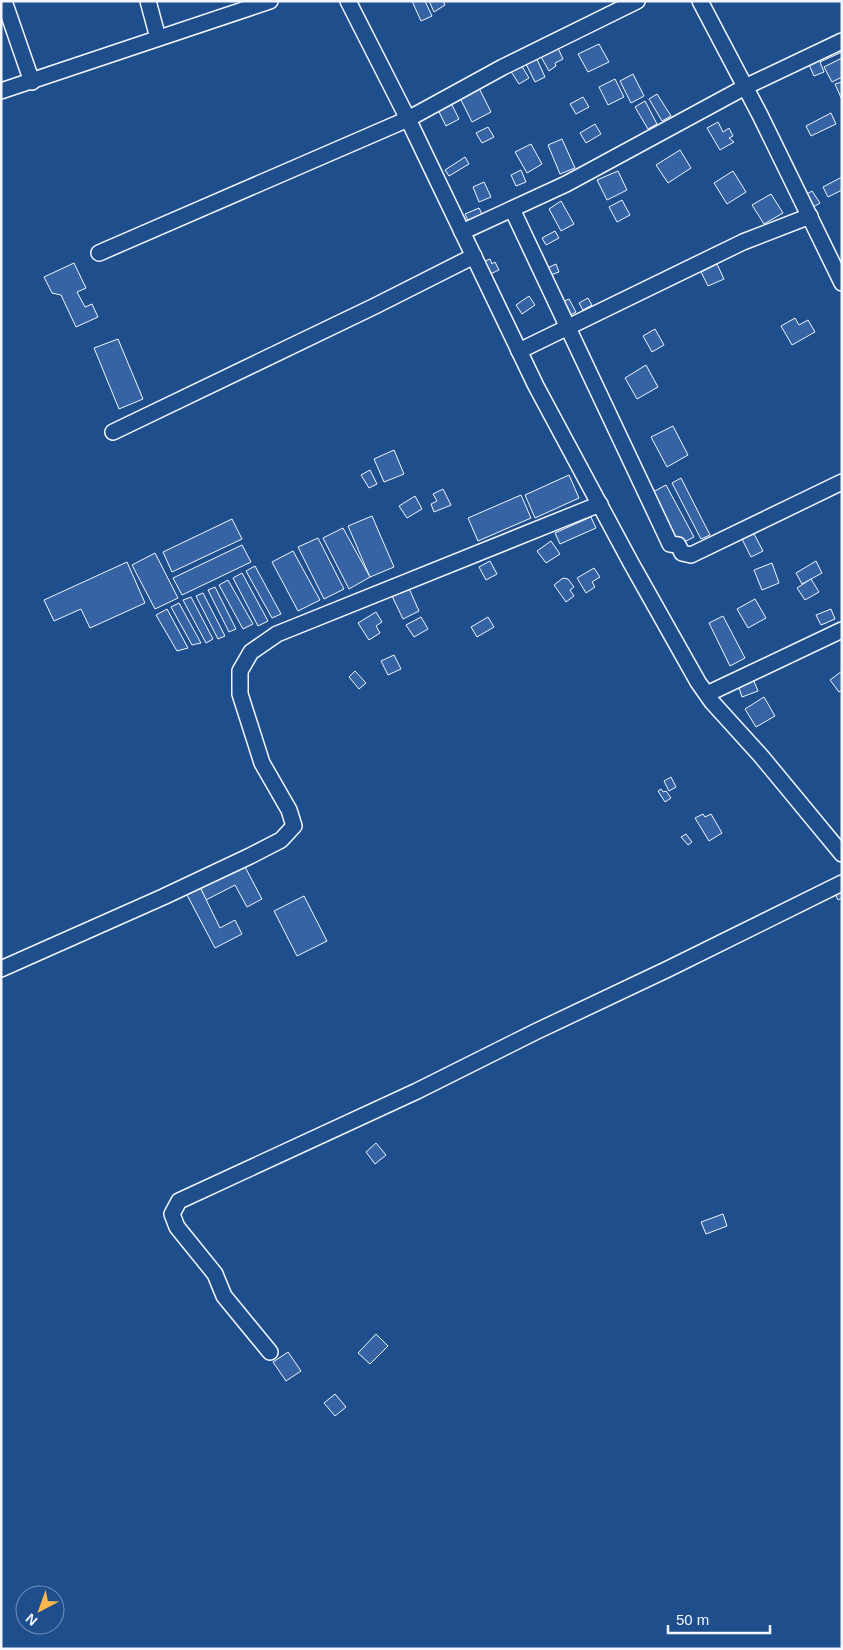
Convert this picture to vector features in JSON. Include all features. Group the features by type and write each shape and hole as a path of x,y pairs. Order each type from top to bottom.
{"street":[{"path":"4,1 32,82"},
{"path":"148,1 158,38"},
{"path":"1,91 158,38 227,17 270,1"},
{"path":"348,1 408,119 536,386 698,682 842,854"},
{"path":"98,253 408,119 503,68 637,1"},
{"path":"700,1 810,216 837,260 842,283"},
{"path":"462,232 566,184 745,87 842,41"},
{"path":"512,209 670,544 678,545 682,553 691,555 842,482"},
{"path":"519,351 744,242 810,216"},
{"path":"112,432 375,306 474,256"},
{"path":"1,969 163,898 250,856 281,840 294,826 289,810 262,764 240,694 240,671 251,652 278,634 600,504"},
{"path":"707,694 842,630"},
{"path":"270,1352 224,1296 215,1274 177,1227 172,1214 180,1201 417,1091 842,883"}],"building":[{"path":"412,1 425,1 432,16 421,21"},
{"path":"429,1 443,1 445,5 434,12"},
{"path":"599,44 609,62 588,72 578,54"},
{"path":"842,45 842,52 820,62 824,72 814,76 807,60"},
{"path":"557,46 563,59 555,63 556,66 549,71 540,55"},
{"path":"535,55 545,77 535,82 524,60"},
{"path":"842,58 842,77 832,82 824,67"},
{"path":"520,63 529,78 519,84 510,70"},
{"path":"633,74 644,96 631,103 620,81"},
{"path":"615,79 624,97 608,105 599,87"},
{"path":"842,82 842,100 835,84"},
{"path":"479,88 491,112 472,122 460,98"},
{"path":"657,94 671,116 662,121 649,99"},
{"path":"583,97 589,107 576,114 570,104"},
{"path":"450,101 459,119 446,126 437,108"},
{"path":"645,101 657,124 648,129 635,107"},
{"path":"831,113 836,124 811,136 806,126"},
{"path":"718,122 723,132 729,128 733,136 729,138 734,142 720,150 707,128"},
{"path":"595,124 601,134 586,143 580,133"},
{"path":"488,127 494,137 482,143 476,133"},
{"path":"562,139 575,168 560,174 548,145"},
{"path":"531,144 542,164 527,173 515,152"},
{"path":"680,150 691,168 668,183 656,165"},
{"path":"465,157 469,164 449,176 445,170"},
{"path":"521,170 526,182 516,186 511,175"},
{"path":"618,171 627,190 607,200 597,180"},
{"path":"733,171 746,192 727,204 714,183"},
{"path":"842,177 842,190 828,197 823,187"},
{"path":"484,182 491,197 479,202 473,187"},
{"path":"812,191 820,203 810,209 802,197"},
{"path":"771,194 783,213 764,224 752,205"},
{"path":"622,200 630,215 617,222 609,207"},
{"path":"561,201 574,224 561,231 549,209"},
{"path":"479,208 483,216 469,223 465,214"},
{"path":"555,231 559,238 546,245 542,238"},
{"path":"490,259 492,264 495,262 499,270 486,276 480,263"},
{"path":"74,263 86,288 77,292 85,307 92,304 98,317 76,327 61,295 52,293 44,277"},
{"path":"556,264 559,272 548,276 545,269"},
{"path":"717,264 724,279 708,286 701,272"},
{"path":"529,296 535,305 522,314 516,305"},
{"path":"588,298 592,305 583,310 579,303"},
{"path":"569,299 576,312 570,315 562,302"},
{"path":"795,318 799,325 808,320 815,332 792,345 781,326"},
{"path":"655,329 664,345 652,352 643,336"},
{"path":"118,339 143,399 119,409 94,348"},
{"path":"646,365 658,387 637,399 625,378"},
{"path":"673,426 688,455 667,467 651,437"},
{"path":"394,450 404,474 384,482 374,459"},
{"path":"370,470 377,484 369,488 361,475"},
{"path":"569,475 579,498 535,518 525,495"},
{"path":"681,478 710,535 701,539 672,483"},
{"path":"666,485 694,537 678,545 651,493"},
{"path":"443,489 451,505 434,512 431,504 437,501 433,494"},
{"path":"521,495 531,518 478,541 468,518"},
{"path":"415,496 422,509 407,518 399,506"},
{"path":"372,516 394,567 370,577 348,526"},
{"path":"591,517 596,528 560,544 555,533"},
{"path":"232,519 242,539 172,572 163,552"},
{"path":"343,528 370,577 349,589 323,538"},
{"path":"752,530 763,551 751,557 740,535"},
{"path":"318,538 344,589 324,599 298,547"},
{"path":"551,541 560,554 546,563 537,551"},
{"path":"242,545 251,562 182,595 173,578"},
{"path":"293,551 320,600 298,611 272,562"},
{"path":"155,553 178,598 155,609 132,565"},
{"path":"490,561 497,574 486,580 479,567"},
{"path":"816,561 822,573 802,584 796,573"},
{"path":"127,562 145,603 90,628 81,609 54,621 44,600"},
{"path":"772,563 779,583 762,590 754,570"},
{"path":"255,566 281,614 272,618 246,571"},
{"path":"594,568 600,577 592,582 595,587 586,593 577,578"},
{"path":"242,573 268,621 258,626 233,578"},
{"path":"563,578 568,579 574,587 570,590 574,596 566,602 554,585"},
{"path":"811,579 819,592 805,600 797,588"},
{"path":"228,580 253,624 243,629 219,585"},
{"path":"408,586 419,611 403,619 391,594"},
{"path":"215,587 236,629 229,632 208,590"},
{"path":"203,593 225,636 218,639 196,596"},
{"path":"191,597 213,639 206,643 183,600"},
{"path":"755,599 766,618 748,628 737,609"},
{"path":"179,603 201,643 192,645 171,607"},
{"path":"167,609 188,648 177,651 156,615"},
{"path":"831,609 835,619 821,625 816,615"},
{"path":"376,612 382,622 376,626 380,633 369,640 358,623"},
{"path":"723,616 745,658 730,666 709,623"},
{"path":"421,617 428,629 414,637 406,625"},
{"path":"488,617 494,627 477,637 471,627"},
{"path":"394,655 401,669 388,675 381,661"},
{"path":"355,671 366,683 359,689 349,677"},
{"path":"842,671 842,690 839,692 830,680"},
{"path":"753,679 758,691 742,697 738,685"},
{"path":"764,697 775,716 756,727 745,709"},
{"path":"671,777 676,787 669,791 664,781"},
{"path":"661,789 663,792 666,791 671,798 665,802 658,791"},
{"path":"703,814 705,817 711,814 722,833 709,841 695,818"},
{"path":"686,834 692,842 688,845 681,837"},
{"path":"244,865 262,899 247,907 235,885 206,900 200,887"},
{"path":"842,884 842,898 838,900 834,891"},
{"path":"200,887 220,928 235,920 242,934 215,948 186,893"},
{"path":"304,896 327,941 297,956 274,911"},
{"path":"376,1143 386,1155 375,1164 366,1152"},
{"path":"723,1214 727,1226 706,1234 701,1222"},
{"path":"376,1334 388,1346 370,1364 358,1353"},
{"path":"288,1352 301,1371 286,1381 273,1362"},
{"path":"335,1394 346,1407 335,1416 324,1403"}]}
